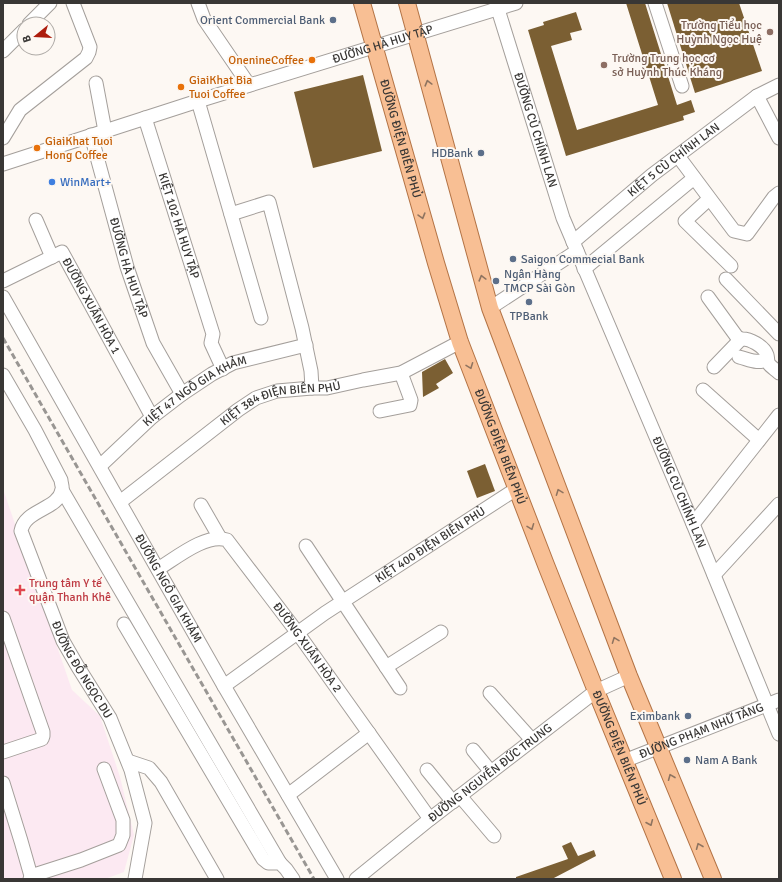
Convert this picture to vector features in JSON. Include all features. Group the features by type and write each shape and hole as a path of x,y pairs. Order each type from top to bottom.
{"main road":[{"name":"ĐƯỜNG ĐIỆN BIÊN PHỦ","path":"362,3 460,342 596,691 673,879"},
{"path":"407,3 490,308 629,676 713,879"}],"street":[{"path":"37,16 50,3"},
{"path":"3,138 20,110 86,58 90,47 73,3"},
{"path":"198,3 204,19 249,85"},
{"name":"ĐƯỜNG HÀ HUY TẬP","path":"3,164 105,130 415,34 497,6 516,3"},
{"path":"655,3 682,86"},
{"name":"ĐƯỜNG CÙ CHÍNH LAN","path":"497,6 563,218 714,575 773,703 779,734"},
{"path":"3,51 16,38"},
{"path":"96,83 105,130"},
{"name":"KIỆT 5 CÙ CHÍNH LAN","path":"575,246 652,175 757,96 779,85"},
{"path":"757,96 779,138"},
{"path":"198,101 261,318"},
{"name":"KIỆT 102 HÀ HUY TẬP","path":"145,118 213,334 212,343 223,369"},
{"name":"ĐƯỜNG HÀ HUY TẬP","path":"91,135 128,267 152,343 182,394"},
{"path":"678,156 734,231 748,234 774,197 779,193"},
{"path":"584,269 694,178"},
{"path":"709,199 685,221 731,266"},
{"path":"231,214 268,202 302,328 311,371 312,388"},
{"path":"36,220 52,257"},
{"path":"490,308 575,246"},
{"name":"ĐƯỜNG XUÂN HÒA 1","path":"3,281 62,252 152,417"},
{"path":"726,279 779,334"},
{"name":"ĐƯỜNG NGÔ GIA KHẢM","path":"3,297 224,686 337,879"},
{"path":"708,297 737,337 741,339 745,338 764,350 767,354 769,364 779,372"},
{"path":"714,367 741,339"},
{"name":"KIỆT 384 ĐIỆN BIÊN PHỦ","path":"120,502 238,410 256,398 277,391 327,388 401,373 460,342"},
{"name":"KIỆT 47 NGÔ GIA KHẢM","path":"100,466 152,417 182,394 233,363 306,345"},
{"path":"739,357 760,362 767,359"},
{"path":"380,411 410,405 411,400 401,373"},
{"path":"3,376 35,430 61,480 62,490 280,863 293,879"},
{"path":"703,390 759,440"},
{"path":"693,524 779,415"},
{"name":"KIỆT 400 ĐIỆN BIÊN PHỦ","path":"224,686 297,632 516,489"},
{"name":"ĐƯỜNG ĐỖ NGỌC DU","path":"62,490 57,500 28,518 22,524 21,531 63,641 110,718 131,770 145,823 135,879"},
{"path":"714,575 779,504"},
{"path":"158,569 203,541 220,538 201,505"},
{"name":"ĐƯỜNG XUÂN HÒA 2","path":"220,538 227,540 297,632 430,819"},
{"path":"306,546 344,601 400,688"},
{"path":"3,618 32,698 43,736 42,739 3,752"},
{"path":"124,624 263,859 268,863 280,863"},
{"path":"386,667 441,632"},
{"name":"ĐƯỜNG NGUYỄN ĐỨC TRUNG","path":"356,879 430,819 596,691 629,676"},
{"path":"490,693 532,740"},
{"name":"ĐƯỜNG PHẠM NHỮ TĂNG","path":"624,761 773,703"},
{"path":"288,795 369,733"},
{"path":"473,750 491,772"},
{"path":"128,761 149,768 161,782 217,879"},
{"path":"3,783 31,878 119,845 123,835 123,820 104,769"},
{"path":"428,770 494,836"}],"shaded area":[{"name":"Trung tâm Y tế quận Thanh Khê","path":"3,489 72,690 100,716 120,777 134,835 124,872 105,879 3,879"}],"building":[{"path":"626,3 645,3 677,105 691,100 695,112 683,116 684,120 566,156 528,30 544,25 543,22 576,12 582,30 570,33 572,40 551,46 577,130 658,105"},
{"path":"667,3 739,3 762,71 695,93"},
{"path":"363,75 382,151 313,168 294,92"},
{"path":"445,359 453,373 436,384 439,388 423,397 422,372"},
{"path":"485,464 495,491 477,498 467,471"},
{"path":"571,842 578,856 594,850 596,856 552,879 516,879 516,877 568,859 562,846"}],"railway":[{"path":"3,338 314,879"}],"place":[{"name":"Orient Commercial Bank","path":"333,20"},
{"name":"Trường Tiểu học Huỳnh Ngọc Huệ","path":"770,32"},
{"name":"OnenineCoffee","path":"312,60"},
{"name":"Trường Trung học cơ sở Huỳnh Thúc Kháng","path":"604,65"},
{"name":"GiaiKhat Bia Tuoi Coffee","path":"181,87"},
{"name":"GiaiKhat Tuoi Hong Coffee","path":"37,148"},
{"name":"HDBank","path":"481,153"},
{"name":"WinMart+","path":"52,182"},
{"name":"Saigon Commecial Bank","path":"513,259"},
{"name":"Ngân Hàng TMCP Sài Gòn","path":"496,281"},
{"name":"TPBank","path":"529,302"},
{"name":"Trung tâm Y tế quận Thanh Khê","path":"20,590"},
{"name":"Eximbank","path":"688,716"},
{"name":"Nam A Bank","path":"687,760"}]}
